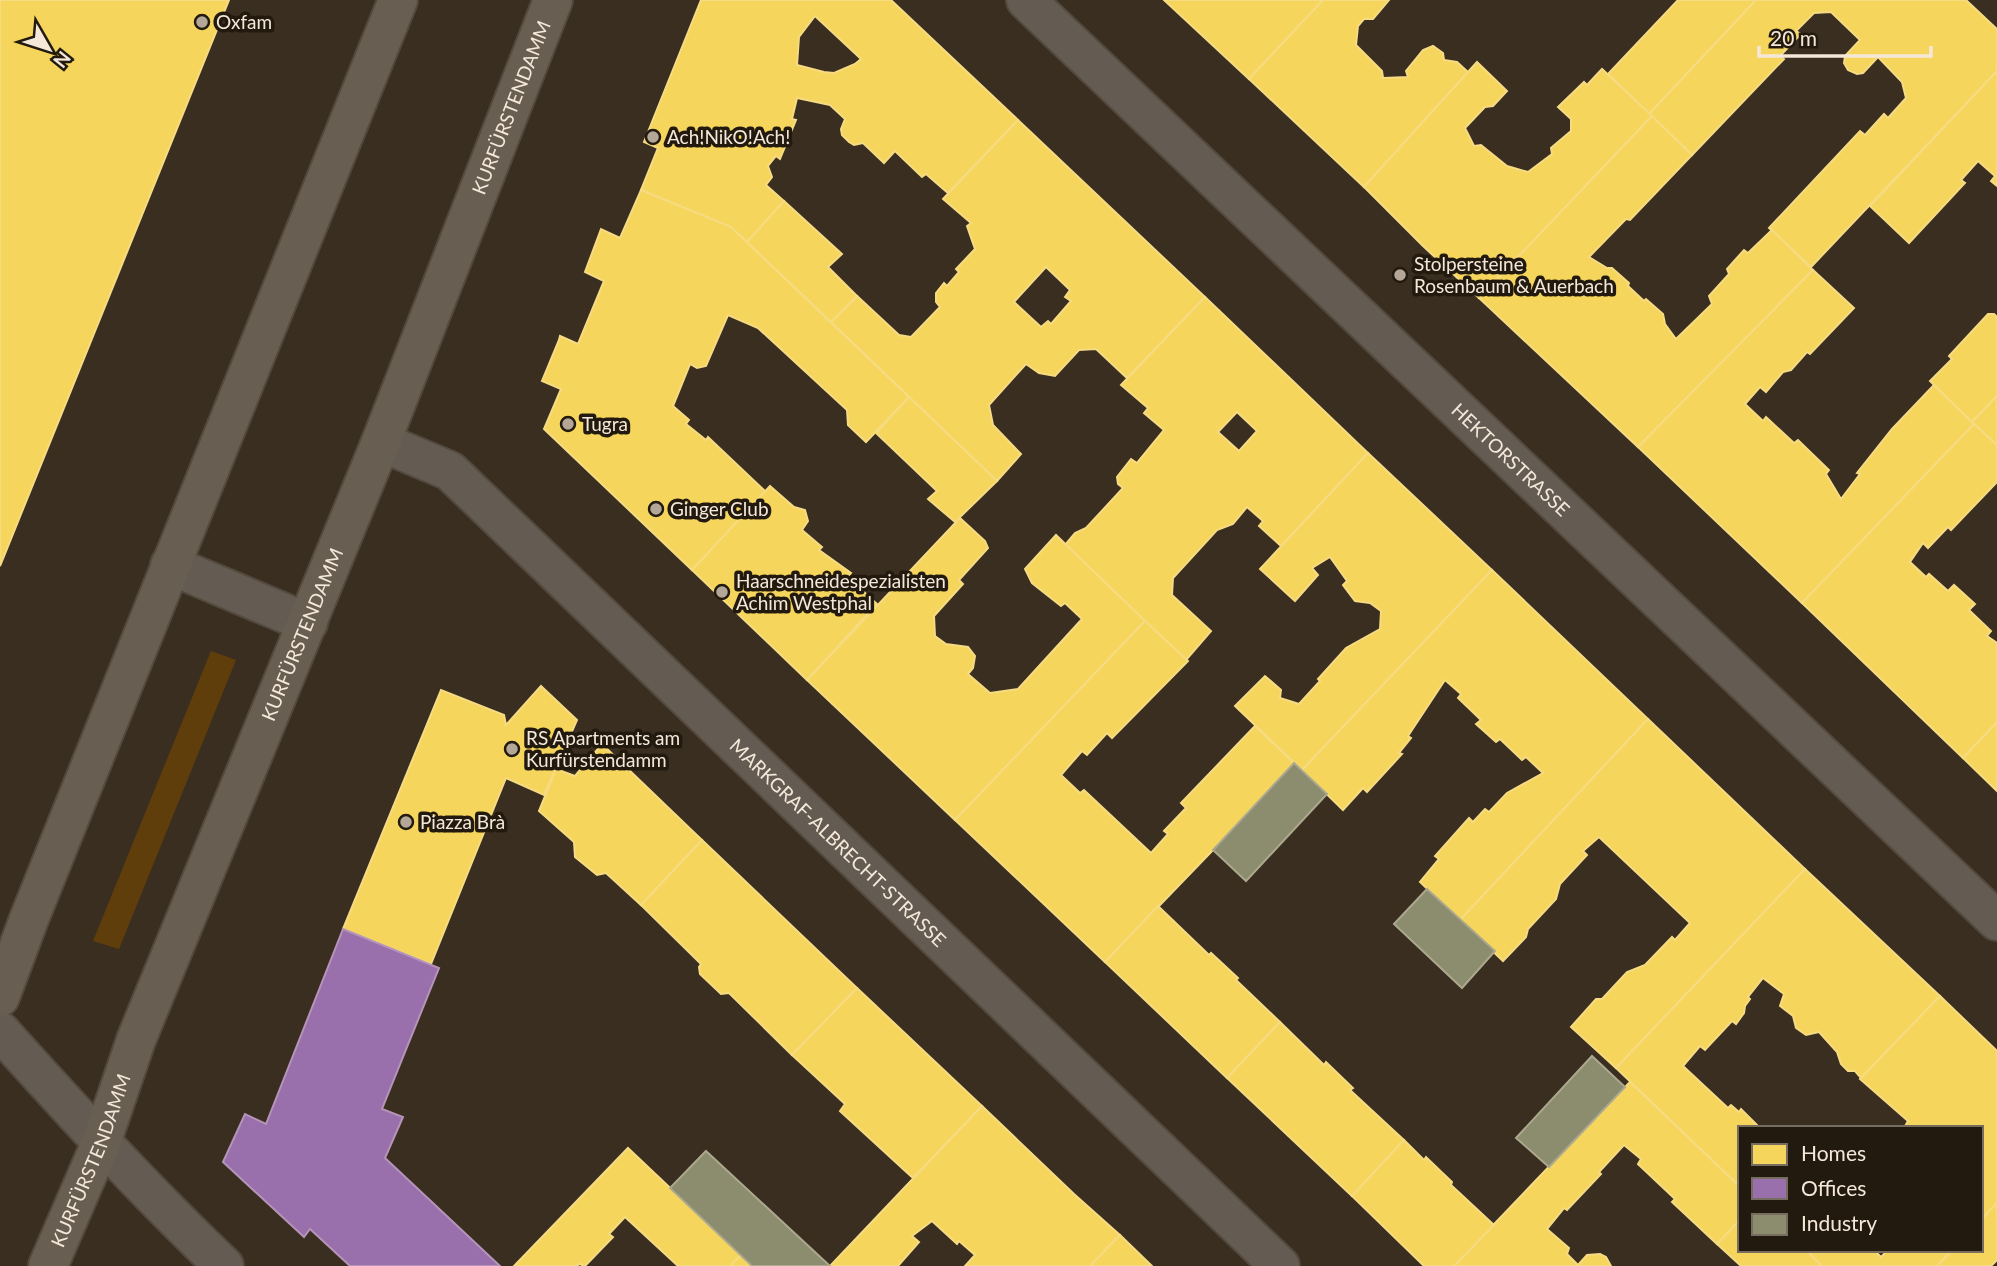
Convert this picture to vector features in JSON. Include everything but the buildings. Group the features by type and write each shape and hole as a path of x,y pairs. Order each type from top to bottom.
{"main road":[{"path":"0,997 170,565 398,0"},
{"name":"KURFÜRSTENDAMM","path":"48,1266 101,1143 136,1040 309,623 553,0"}],"street":[{"name":"HEKTORSTRASSE","path":"1026,0 1997,921"},
{"name":"MARKGRAF-ALBRECHT-STRASSE","path":"381,442 450,471 1280,1266"},
{"path":"170,565 309,623"},
{"path":"0,1031 101,1143 225,1266"}],"shaded area":[{"path":"211,651 236,660 119,949 93,941"}],"place":[{"name":"Oxfam","path":"202,22"},
{"name":"Ach!NikO!Ach!","path":"653,137"},
{"name":"Stolpersteine Rosenbaum & Auerbach","path":"1400,275"},
{"name":"Tugra","path":"568,424"},
{"name":"Ginger Club","path":"656,509"},
{"name":"Haarschneidespezialisten Achim Westphal","path":"722,592"},
{"name":"RS Apartments am Kurfürstendamm","path":"512,749"},
{"name":"Piazza Brà","path":"406,822"}]}
